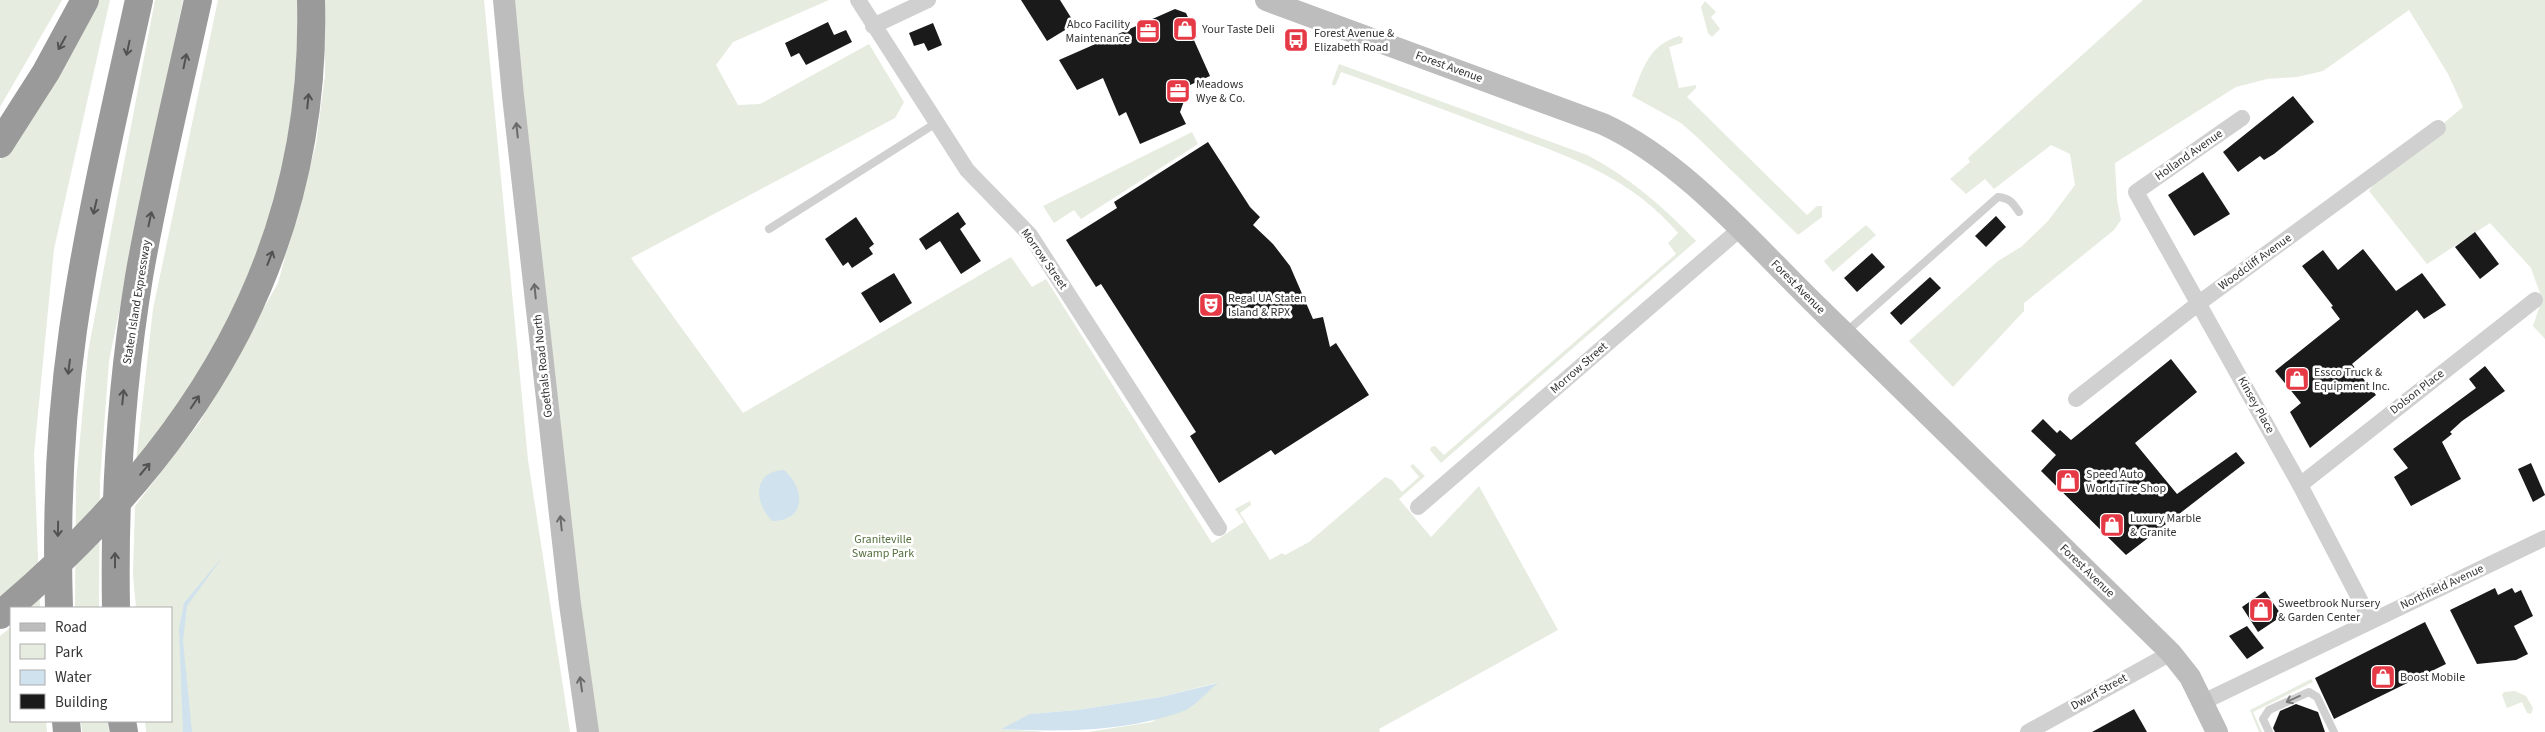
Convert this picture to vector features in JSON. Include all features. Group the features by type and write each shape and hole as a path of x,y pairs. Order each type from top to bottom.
{"highway":[{"path":"0,144 46,72 85,0"},
{"path":"59,607 60,482 73,330 89,233 139,0"},
{"name":"Staten Island Expressway","path":"116,607 117,473 131,333 148,229 198,0"},
{"path":"0,615 71,550 131,485 167,441 206,386 229,346 260,282 283,222 296,170 307,107 312,54 311,0"}],"main road":[{"name":"Goethals Road North","path":"504,0 570,604 588,732"},
{"name":"Forest Avenue","path":"1266,0 1585,117 1626,134 1665,161 1740,229 2170,653 2190,677 2217,732"}],"street":[{"name":"Morrow Street","path":"858,0 967,170 1030,235 1219,528"},
{"path":"873,26 928,0"},
{"name":"Holland Avenue","path":"2136,192 2242,118"},
{"name":"Woodcliff Avenue","path":"2076,400 2199,303 2438,128"},
{"name":"Kinsey Place","path":"2136,192 2300,485 2371,621"},
{"name":"Morrow Street","path":"1418,507 1740,229"},
{"name":"Dolson Place","path":"2300,485 2535,300"},
{"name":"Northfield Avenue","path":"2203,702 2545,538"},
{"name":"Dwarf Street","path":"2028,732 2170,653"}],"lane":[{"path":"769,228 936,123"},
{"path":"1845,334 1998,197 2006,198 2012,202 2019,212"},
{"path":"2269,732 2263,719 2269,710 2309,692 2317,696 2334,732"}],"green space":[{"path":"0,0 62,0 0,107"},
{"path":"96,0 110,0 54,249 34,454 40,607 30,607 33,571 0,599 0,160 26,125"},
{"path":"155,0 183,0 109,361 100,481 99,607 75,607 76,483 88,352"},
{"path":"218,0 301,0 295,142 259,267 187,398 136,461 153,309"},
{"path":"324,0 484,0 528,460 570,732 146,732 145,722 172,722 172,607 136,607 133,575 135,506 199,423 278,283 316,144 325,75"},
{"name":"Graniteville Swamp Park","path":"512,0 829,0 733,42 716,65 738,105 760,104 869,44 904,102 895,118 631,258 743,413 1011,257 1032,287 1046,279 1212,543 1244,522 1235,509 1250,501 1251,505 1240,513 1270,560 1282,553 1285,555 1309,542 1385,477 1392,480 1402,492 1419,477 1410,466 1413,464 1425,476 1399,499 1431,537 1479,486 1558,630 1379,729 1380,732 1088,732 1152,722 1216,683 1161,697 1077,710 1031,714 1002,729 1047,732 597,732 573,554"},
{"path":"2143,0 2545,0 2545,339 2533,326 2542,299 2531,268 2490,223 2427,264 2369,191 2377,179 2463,107 2448,74 2409,10 2323,71 2297,77 2267,79 2236,87 2115,163 2117,200 2121,220 2114,230 2024,303 2024,311 1953,387 1909,341 1998,261 2021,247 2048,221 2075,185 2070,154 2051,145 1994,189 1985,179 1966,194 1950,179 1970,162 1968,158"},
{"path":"1705,1 1716,12 1711,17 1720,29 1712,37 1708,33 1701,7"},
{"path":"1679,36 1683,38 1682,43 1669,47 1679,88 1696,85 1696,88 1687,97 1807,215 1817,206 1822,206 1822,217 1798,235 1681,123 1632,96 1648,59 1660,46"},
{"path":"1339,64 1587,155 1645,193 1696,241 1441,463 1430,450 1431,447 1435,446 1444,455 1676,254 1668,243 1678,233 1659,213 1638,196 1616,181 1570,158 1341,72 1336,84 1333,86 1332,83"},
{"path":"1192,132 1198,144 1081,219 1074,210 1054,223 1043,206"},
{"path":"1866,225 1876,235 1833,272 1824,261"},
{"path":"10,628 10,722 46,722 47,732 0,732 0,636"},
{"path":"2311,679 2313,682 2253,712 2262,732 2259,732 2250,710"},
{"path":"2515,691 2526,696 2533,708 2531,714 2527,713 2522,702 2507,708 2502,695 2504,692"},
{"path":"81,722 108,722 109,732 82,732"}],"water":[{"path":"784,470 796,486 799,494 799,503 797,510 791,516 783,520 772,521 762,506 759,489 761,482 766,476"},
{"path":"224,555 187,606 183,641 192,732 183,732 179,629 184,603"},
{"path":"1218,683 1186,710 1142,723 1095,729 1001,729 1030,714 1077,710 1161,697"}],"building":[{"path":"1021,0 1060,0 1075,24 1047,41"},
{"path":"1175,9 1186,13 1197,37 1193,38 1210,76 1190,85 1180,112 1186,124 1140,144 1126,112 1119,116 1103,78 1077,90 1059,60"},
{"path":"828,22 834,35 846,30 852,42 806,65 799,53 791,57 785,43"},
{"path":"933,23 942,45 928,51 924,43 914,46 909,33"},
{"path":"2293,96 2314,122 2274,154 2264,160 2260,156 2238,172 2223,152"},
{"name":"Regal UA Staten Island & RPX","path":"1208,142 1250,207 1260,217 1253,225 1273,244 1290,266 1313,319 1323,317 1330,347 1336,343 1369,395 1275,455 1271,450 1219,483 1190,436 1196,432 1101,284 1096,287 1066,240 1117,208 1114,202"},
{"path":"2203,172 2230,214 2194,236 2168,195"},
{"path":"958,212 966,224 960,229 981,261 961,274 940,241 926,250 919,239"},
{"path":"1996,216 2006,227 1986,247 1975,236"},
{"path":"856,217 874,244 869,248 873,254 852,268 848,262 843,266 825,239"},
{"path":"2475,232 2499,264 2480,279 2455,247"},
{"path":"2363,249 2396,291 2422,273 2446,305 2424,319 2417,310 2352,364 2376,395 2310,448 2290,412 2301,403 2275,371 2340,319 2331,307 2333,306 2302,266 2323,250 2338,270"},
{"path":"1872,253 1885,267 1857,292 1844,278"},
{"path":"894,273 912,303 880,323 861,293"},
{"path":"1930,277 1941,288 1901,325 1890,313"},
{"path":"2171,359 2197,392 2135,443 2177,494 2236,452 2245,463 2126,555 2041,471 2056,455 2031,431 2043,419 2057,433 2060,430 2071,440"},
{"path":"2485,366 2505,391 2462,421 2450,432 2452,434 2442,442 2461,479 2411,506 2394,477 2408,468 2393,449 2476,388 2469,379"},
{"path":"2531,463 2545,495 2533,502 2518,469"},
{"path":"2495,588 2498,595 2512,588 2515,593 2521,590 2533,616 2514,626 2528,654 2516,660 2477,664 2450,610"},
{"path":"2265,591 2282,616 2258,632 2242,607"},
{"path":"2425,622 2446,664 2334,719 2315,678"},
{"path":"2247,626 2264,648 2247,659 2229,636"},
{"path":"2296,704 2318,712 2325,732 2275,732 2273,728 2280,711"},
{"path":"2134,709 2147,732 2092,732"}],"place":[{"name":"Your Taste Deli","path":"1185,29"},
{"name":"Abco Facility Maintenance","path":"1148,31"},
{"name":"Forest Avenue & Elizabeth Road","path":"1296,40"},
{"name":"Meadows Wye & Co.","path":"1178,91"},
{"name":"Regal UA Staten Island & RPX","path":"1211,305"},
{"name":"Essco Truck & Equipment Inc.","path":"2297,379"},
{"name":"Speed Auto World Tire Shop","path":"2068,481"},
{"name":"Luxury Marble & Granite","path":"2112,525"},
{"name":"Sweetbrook Nursery & Garden Center","path":"2261,610"},
{"name":"Boost Mobile","path":"2383,677"}]}
